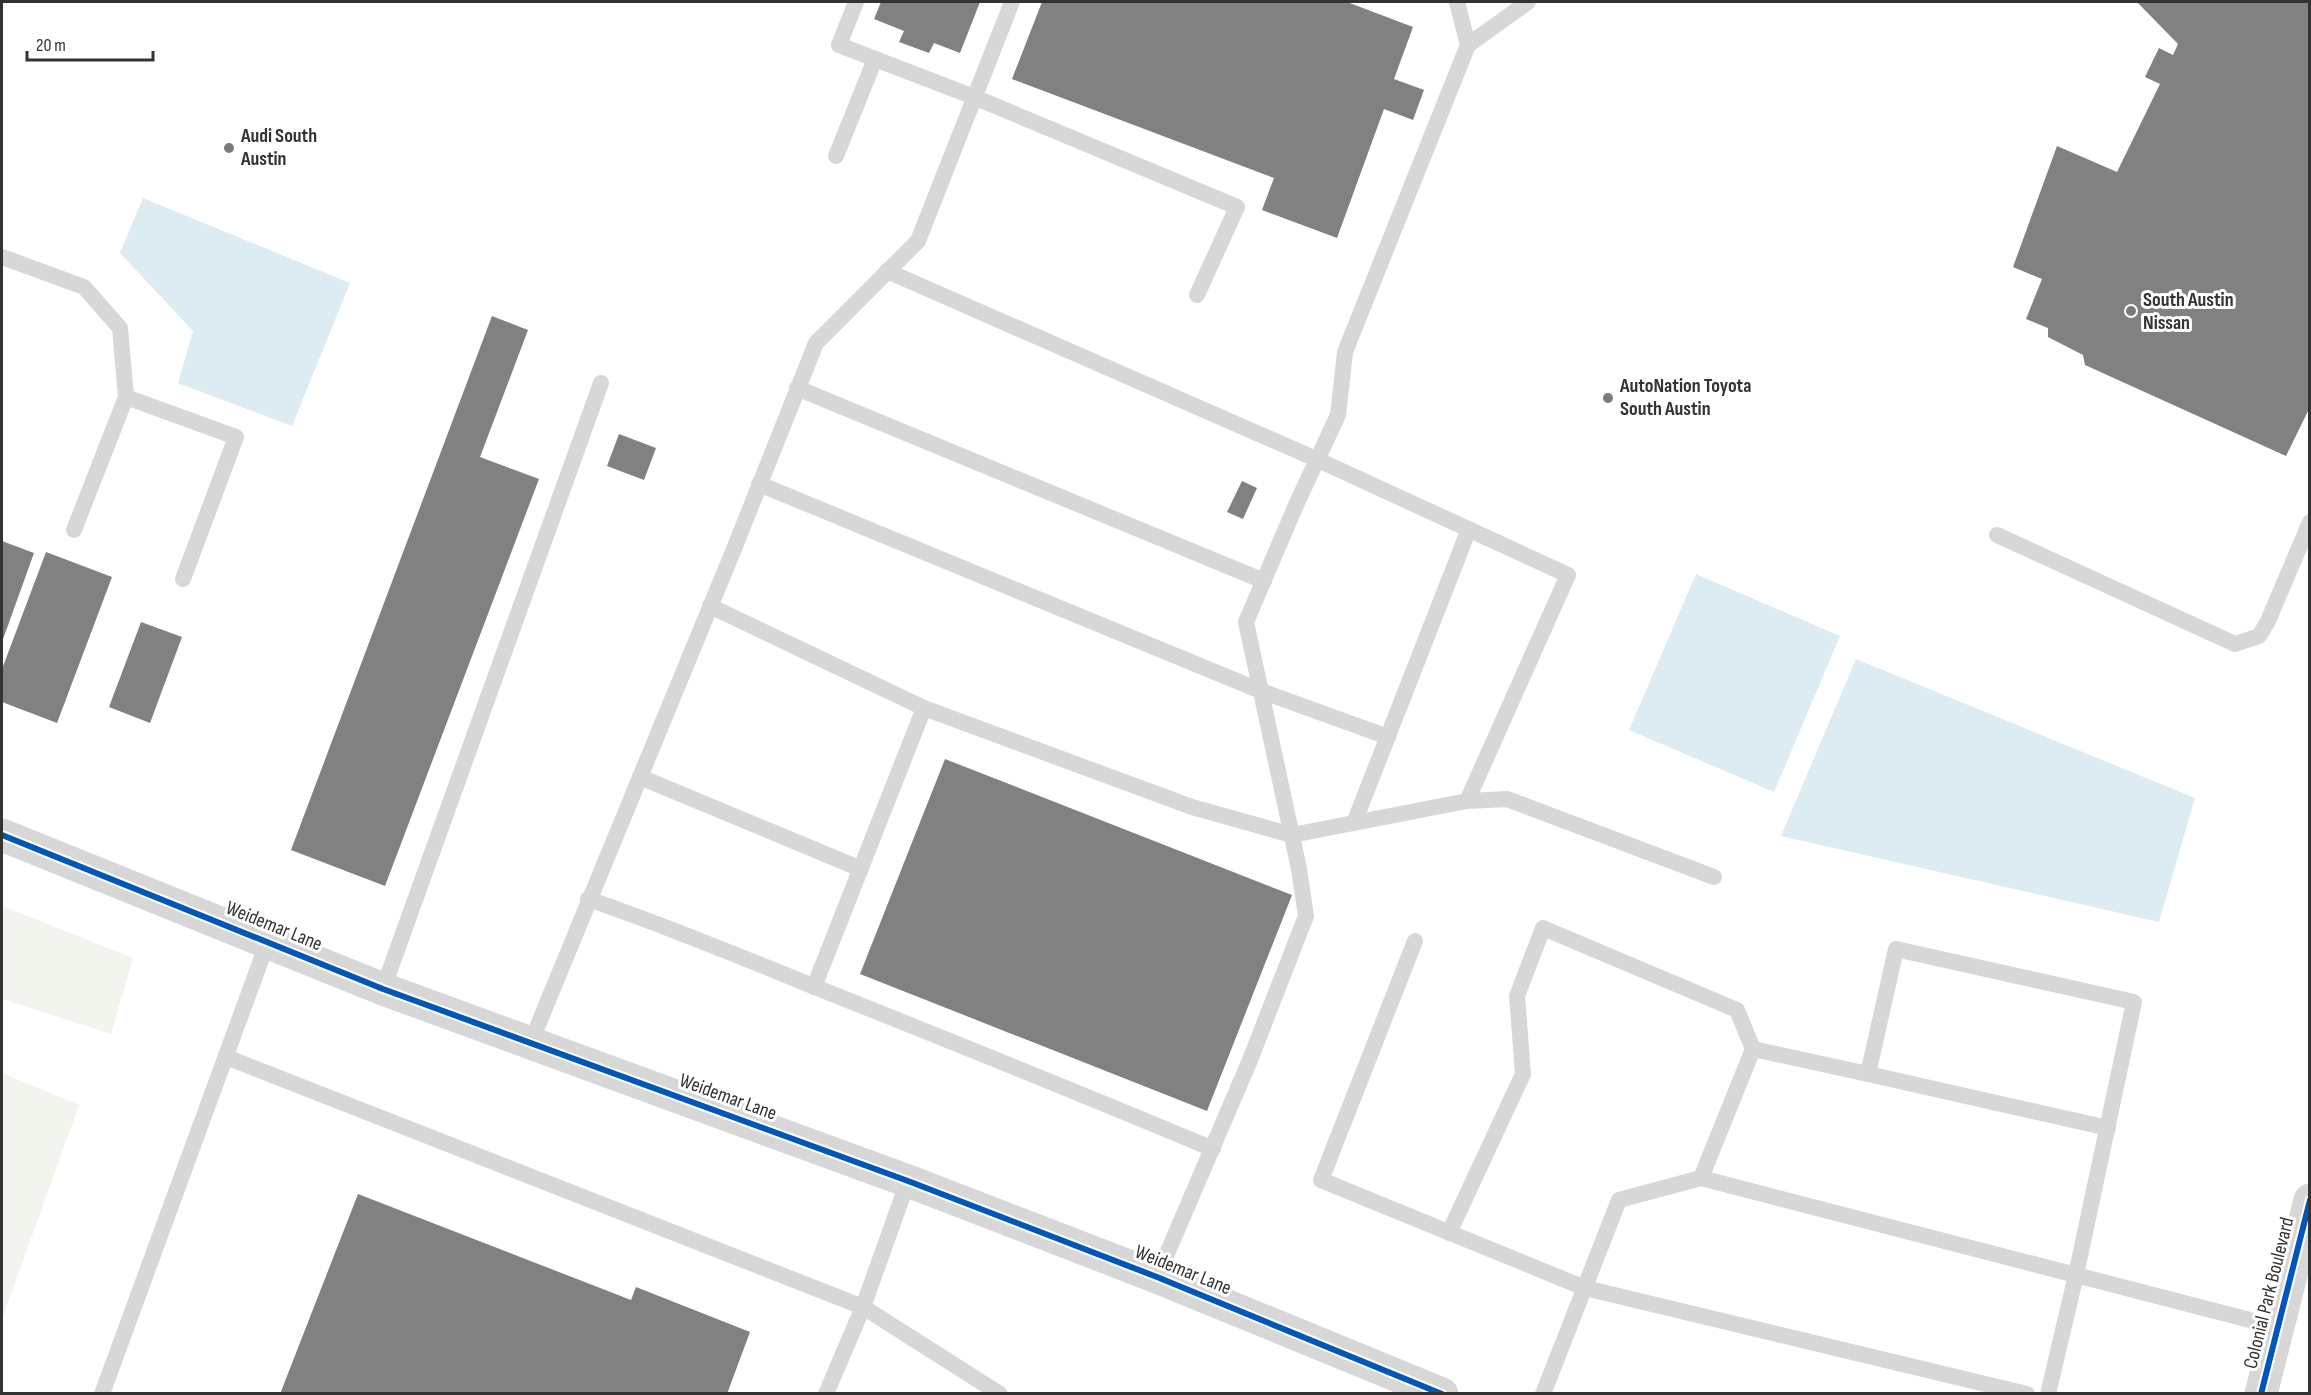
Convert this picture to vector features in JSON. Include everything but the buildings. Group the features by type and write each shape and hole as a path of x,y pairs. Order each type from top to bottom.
{"street":[{"name":"Weidemar Lane","path":"2,835 383,988 908,1181 1157,1277 1442,1394"},
{"name":"Colonial Park Boulevard","path":"2261,1394 2310,1200"}],"lane":[{"path":"856,2 839,45 974,98 1237,207 1197,295"},
{"path":"531,1042 816,343 918,241 1012,2"},
{"path":"1457,2 1468,45"},
{"path":"1157,1277 1250,1060 1306,916 1292,835 1246,622 1316,459 1338,415 1345,352 1468,45 1528,2"},
{"path":"836,156 875,59"},
{"path":"2,257 84,287 120,328 126,397 74,530"},
{"path":"887,271 1316,459 1568,575 1467,801"},
{"path":"383,988 601,383"},
{"path":"797,388 1264,581"},
{"path":"126,397 236,437 183,579"},
{"path":"759,484 1261,691 1388,737"},
{"path":"1997,535 2235,644 2259,636 2268,621 2310,522"},
{"path":"1354,823 1469,529"},
{"path":"710,606 742,624 924,708 1192,807 1292,835 1467,801 1507,799 1714,877"},
{"path":"814,987 924,708"},
{"path":"640,777 861,868"},
{"path":"588,899 632,914 1117,1108 1213,1149"},
{"path":"1449,1233 1523,1074 1517,996 1543,928 1737,1010 1753,1049 1701,1178"},
{"path":"102,1394 268,941"},
{"path":"1415,941 1321,1180 1585,1288 2027,1394"},
{"path":"1868,1074 1896,949 2134,1002 2076,1275 2048,1394"},
{"path":"1753,1049 2108,1128"},
{"path":"226,1057 863,1307 1000,1394"},
{"path":"1543,1394 1619,1200 1701,1178 2277,1327"},
{"path":"826,1394 863,1307 908,1181"}],"shaded area":[{"path":"143,198 350,283 292,426 178,383 193,331 120,253"},
{"path":"1696,574 1840,636 1774,792 1629,730"},
{"path":"1856,659 2195,798 2159,922 1781,836"},
{"path":"2,906 133,958 111,1034 2,999"},
{"path":"2,1073 79,1105 2,1319"}],"cycle path":[{"path":"2,835 383,989 908,1181 1157,1277 1442,1394"},
{"path":"2261,1394 2310,1200"}],"place":[{"name":"Audi South Austin","path":"229,148"},
{"name":"South Austin Nissan","path":"2131,311"},
{"name":"AutoNation Toyota South Austin","path":"1608,398"}]}
